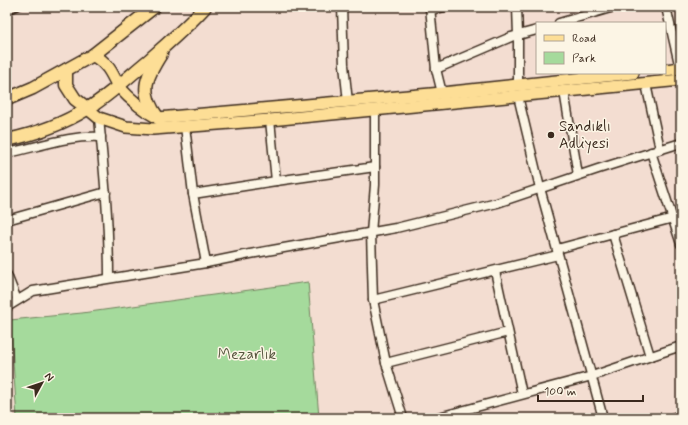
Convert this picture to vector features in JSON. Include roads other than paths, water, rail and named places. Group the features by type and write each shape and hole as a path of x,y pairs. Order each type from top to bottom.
{"highway":[{"path":"7,99 33,88 93,55 154,7"},
{"path":"7,140 21,137 67,120 88,109 118,86 170,41 205,7"},
{"path":"158,118 152,110 146,97 146,85 150,72 170,41"},
{"path":"93,55 104,61 112,72 118,86"},
{"path":"66,70 66,86 75,99 88,109"}],"main road":[{"path":"666,70 681,68"},
{"path":"88,109 99,118 126,127 139,129 270,120 375,109 518,91 627,74"},
{"path":"118,86 147,112 158,118 442,94 518,91 564,92 681,80"}],"street":[{"path":"342,7 344,65 348,102"},
{"path":"442,94 436,69 430,8 444,7"},
{"path":"517,7 518,91 540,188 603,418"},
{"path":"562,22 614,7"},
{"path":"666,7 681,68"},
{"path":"436,69 518,35 536,30"},
{"path":"646,84 660,149"},
{"path":"564,92 578,175"},
{"path":"375,109 375,185 371,233 373,300 386,363 403,418"},
{"path":"99,118 106,192 109,240 109,278"},
{"path":"270,120 276,181"},
{"path":"185,126 193,194 206,263"},
{"path":"7,153 68,138 84,136 101,137"},
{"path":"7,307 33,291 206,263 396,228 497,203 681,142"},
{"path":"651,152 681,244"},
{"path":"193,194 375,167"},
{"path":"7,220 106,192"},
{"path":"373,300 495,270 613,234 681,216"},
{"path":"613,234 650,356"},
{"path":"495,270 522,394"},
{"path":"7,275 17,300"},
{"path":"386,363 508,332"},
{"path":"435,418 592,376 681,346"},
{"path":"673,418 681,415"}],"railway":[{"path":"7,15 25,7"}],"place":[{"name":"Sandıklı Adliyesi","path":"551,135"}],"park label":[{"name":"Mezarlık","path":"247,354"}]}
